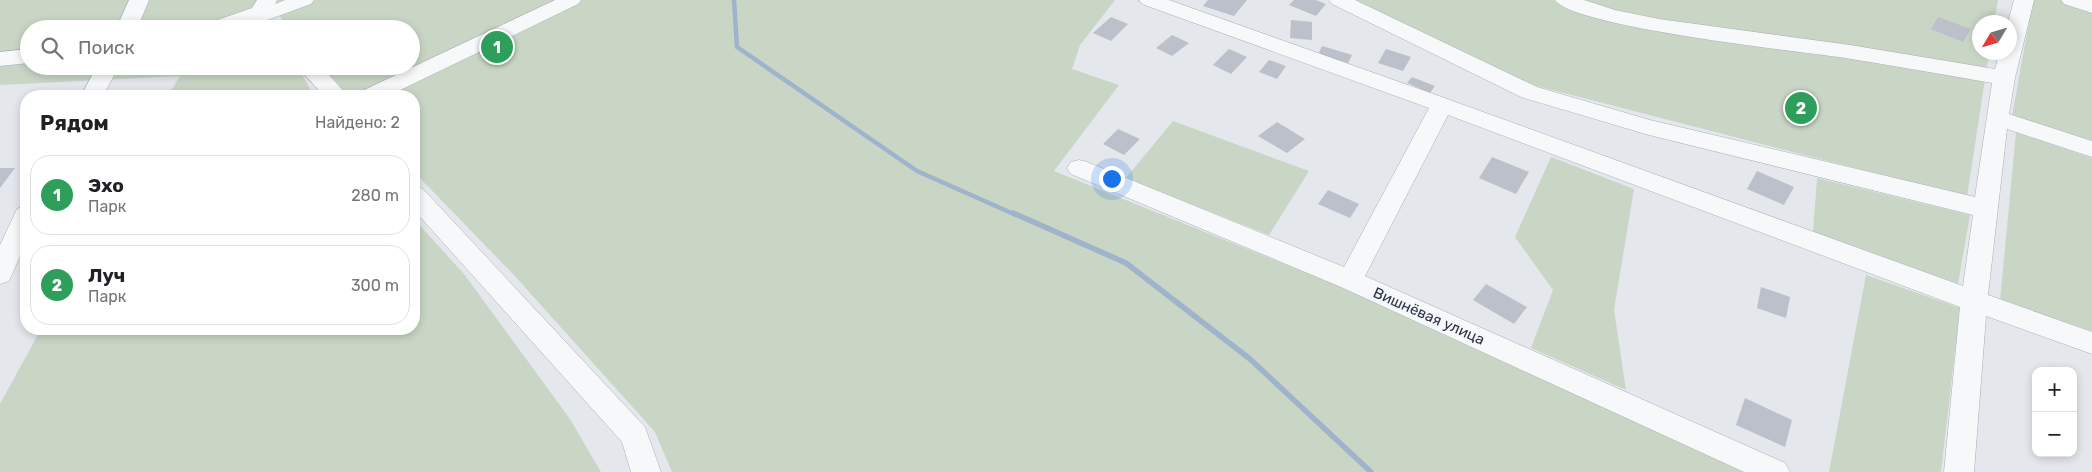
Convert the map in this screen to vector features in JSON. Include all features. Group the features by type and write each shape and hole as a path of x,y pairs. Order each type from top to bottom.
{"street":[{"path":"130,20 139,0"},
{"path":"244,20 304,0"},
{"path":"420,72 571,0"},
{"path":"1149,0 1442,105 1974,301 2092,342"},
{"path":"1339,0 1529,92 1649,127 1986,209"},
{"path":"1565,0 1590,11 1674,27 1886,57 2004,78"},
{"path":"1959,472 1974,301 1997,118 2004,78 2024,0"},
{"path":"2071,0 2092,7"},
{"path":"0,59 20,57"},
{"path":"95,90 103,75"},
{"path":"317,75 332,90"},
{"path":"383,90 414,75"},
{"path":"1350,280 1442,105"},
{"path":"1997,118 2092,149"},
{"name":"Вишнёвая улица","path":"1079,168 1350,280 1775,472"},
{"path":"420,200 635,436 646,472"},
{"path":"0,274 20,229"}],"green space":[{"path":"0,0 258,0 251,12 258,20 20,20 20,75 302,75 311,90 172,90 180,76 0,85"},
{"path":"278,0 1115,0 1080,45 1072,69 1119,85 1054,171 1361,295 1751,472 672,472 655,432 513,274 420,178 420,90 341,90 328,75 420,75 420,20 283,20 272,7"},
{"path":"1348,0 1998,0 1995,15 1972,15 1972,60 1988,60 1967,197 1533,85"},
{"path":"2033,0 2061,0 2092,11 2092,142 2012,116"},
{"path":"1173,121 1309,171 1269,235 1126,178"},
{"path":"2016,132 2092,158 2092,331 2000,301"},
{"path":"1551,157 1634,189 1614,310 1626,390 1531,348 1553,290 1515,237"},
{"path":"1817,178 1970,215 1958,284 1813,232"},
{"path":"420,226 464,274 570,419 601,472 0,472 0,404 38,335 420,335"},
{"path":"1866,275 1960,308 1941,472 1829,472"}],"building":[{"path":"1208,0 1247,0 1234,16 1203,6"},
{"path":"1294,0 1316,0 1326,4 1316,16 1289,5"},
{"path":"1111,17 1128,24 1111,41 1093,33"},
{"path":"1938,17 1971,29 1963,42 1931,29"},
{"path":"1291,20 1312,22 1312,40 1290,38"},
{"path":"1172,35 1189,43 1172,56 1156,48"},
{"path":"1322,46 1352,55 1348,63 1318,55"},
{"path":"1229,49 1247,57 1231,74 1213,65"},
{"path":"1386,49 1411,57 1403,71 1378,63"},
{"path":"1269,60 1286,66 1277,79 1259,72"},
{"path":"1412,77 1435,86 1430,93 1407,83"},
{"path":"1277,122 1305,139 1287,153 1258,136"},
{"path":"1118,129 1140,139 1124,155 1103,144"},
{"path":"1492,157 1529,172 1516,194 1479,178"},
{"path":"0,168 15,168 0,188"},
{"path":"1757,171 1794,187 1784,205 1747,189"},
{"path":"1328,190 1359,204 1350,218 1318,204"},
{"path":"1486,284 1527,307 1514,324 1473,300"},
{"path":"1761,287 1790,297 1786,318 1757,308"},
{"path":"1745,398 1792,420 1785,447 1736,425"}],"waterway":[{"path":"734,0 737,47 917,171 1016,215"},
{"path":"1013,213 1126,263 1250,359 1371,472"}],"place":[{"name":"Эхо","path":"497,47"},
{"name":"Луч","path":"1801,108"}]}
